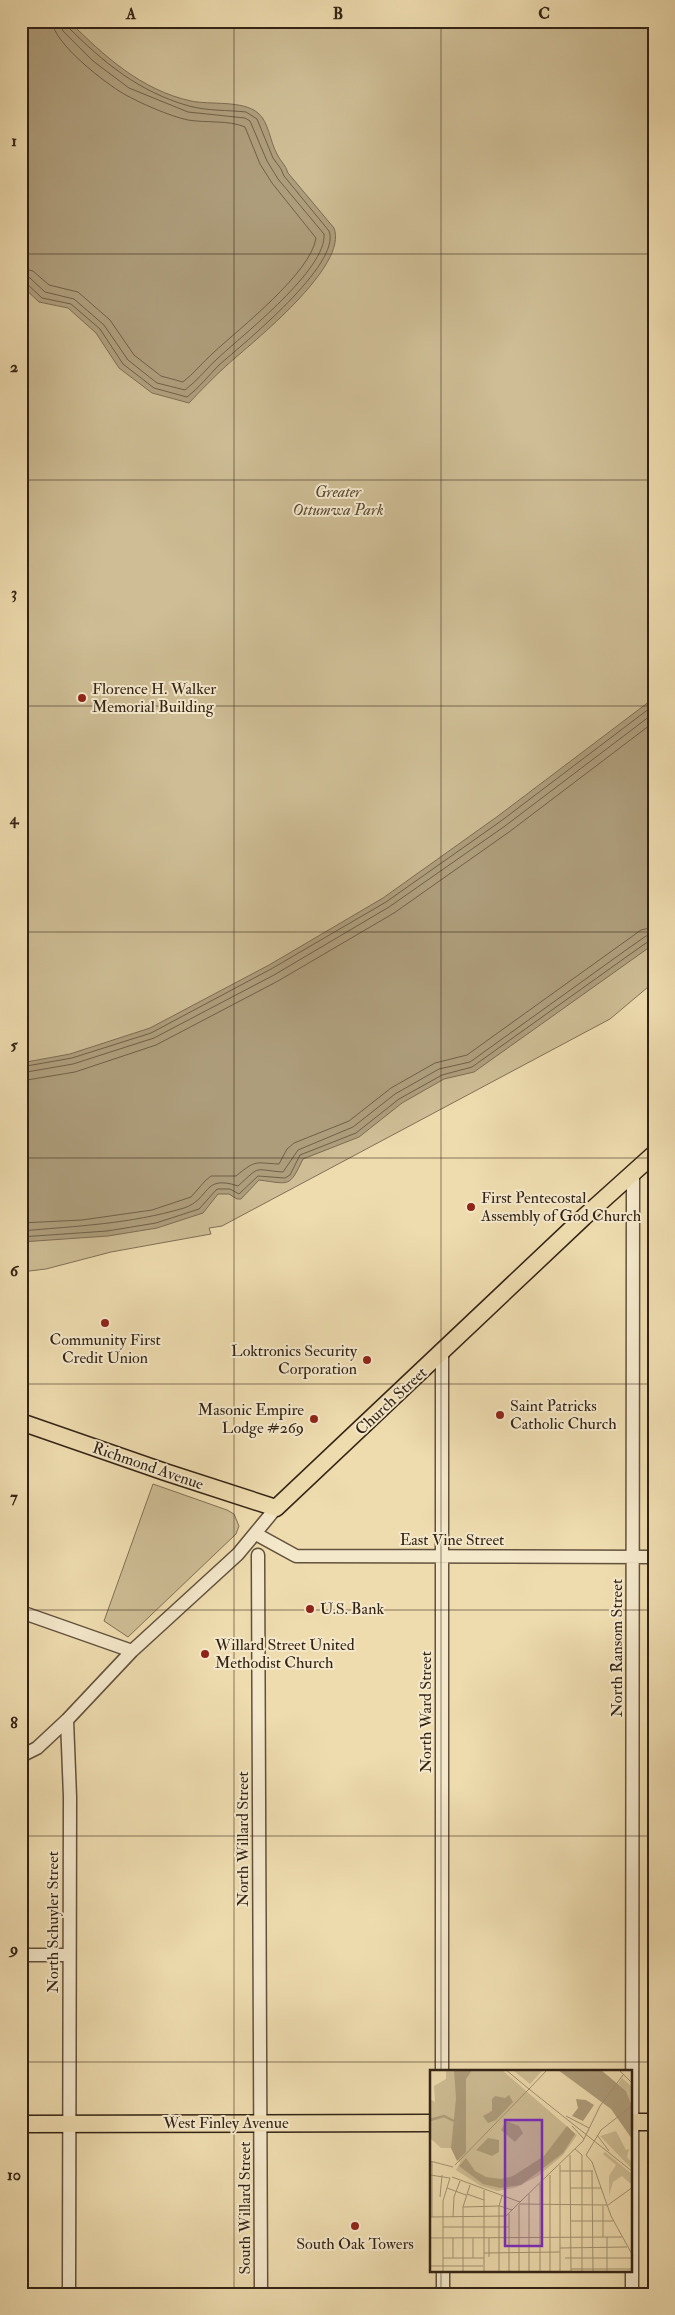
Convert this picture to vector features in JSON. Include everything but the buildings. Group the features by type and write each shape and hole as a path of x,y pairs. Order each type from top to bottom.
{"main road":[{"name":"Church Street","path":"276,1508 584,1217 654,1154"},
{"name":"Richmond Avenue","path":"21,1422 164,1472 276,1508"},
{"path":"632,2122 654,2122"},
{"name":"West Finley Avenue","path":"21,2124 430,2123"}],"street":[{"name":"North Ransom Street","path":"632,1175 632,2294"},
{"name":"North Ward Street","path":"442,1352 442,2070"},
{"name":"Church Street","path":"21,1756 37,1748 67,1720 132,1651 238,1554 276,1508"},
{"name":"East Vine Street","path":"256,1534 296,1556 654,1557"},
{"name":"North Willard Street","path":"258,1555 262,2122"},
{"path":"21,1612 132,1651"},
{"name":"North Schuyler Street","path":"67,1720 70,1797 68,1955 69,2294"},
{"path":"21,1955 68,1955"},
{"name":"South Willard Street","path":"261,2294 262,2122"},
{"path":"443,2272 443,2294"}],"green space":[{"name":"Greater Ottumwa Park","path":"21,21 654,21 654,982 610,1019 222,1226 209,1228 211,1234 111,1252 46,1269 21,1272"},
{"path":"153,1484 227,1510 234,1514 239,1526 236,1534 128,1637 104,1621"}],"water":[{"path":"21,21 69,21 124,70 156,89 191,101 244,106 252,109 265,122 278,156 288,173 334,228 335,244 327,262 314,282 276,322 222,370 189,403 152,393 119,368 96,333 68,308 39,302 21,285"},
{"path":"654,698 654,944 474,1072 444,1079 402,1103 359,1137 303,1159 295,1175 287,1182 259,1180 241,1199 237,1199 229,1194 218,1194 203,1213 157,1228 108,1236 21,1242 21,1063 70,1054 150,1028 269,965 383,898 498,816"}],"place":[{"name":"Florence H. Walker Memorial Building","path":"82,698"},
{"name":"First Pentecostal Assembly of God Church","path":"471,1207"},
{"name":"Community First Credit Union","path":"105,1323"},
{"name":"Loktronics Security Corporation","path":"367,1360"},
{"name":"Saint Patricks Catholic Church","path":"500,1415"},
{"name":"Masonic Empire Lodge #269","path":"314,1419"},
{"name":"U.S. Bank","path":"310,1609"},
{"name":"Willard Street United Methodist Church","path":"205,1654"},
{"name":"South Oak Towers","path":"355,2226"}]}
